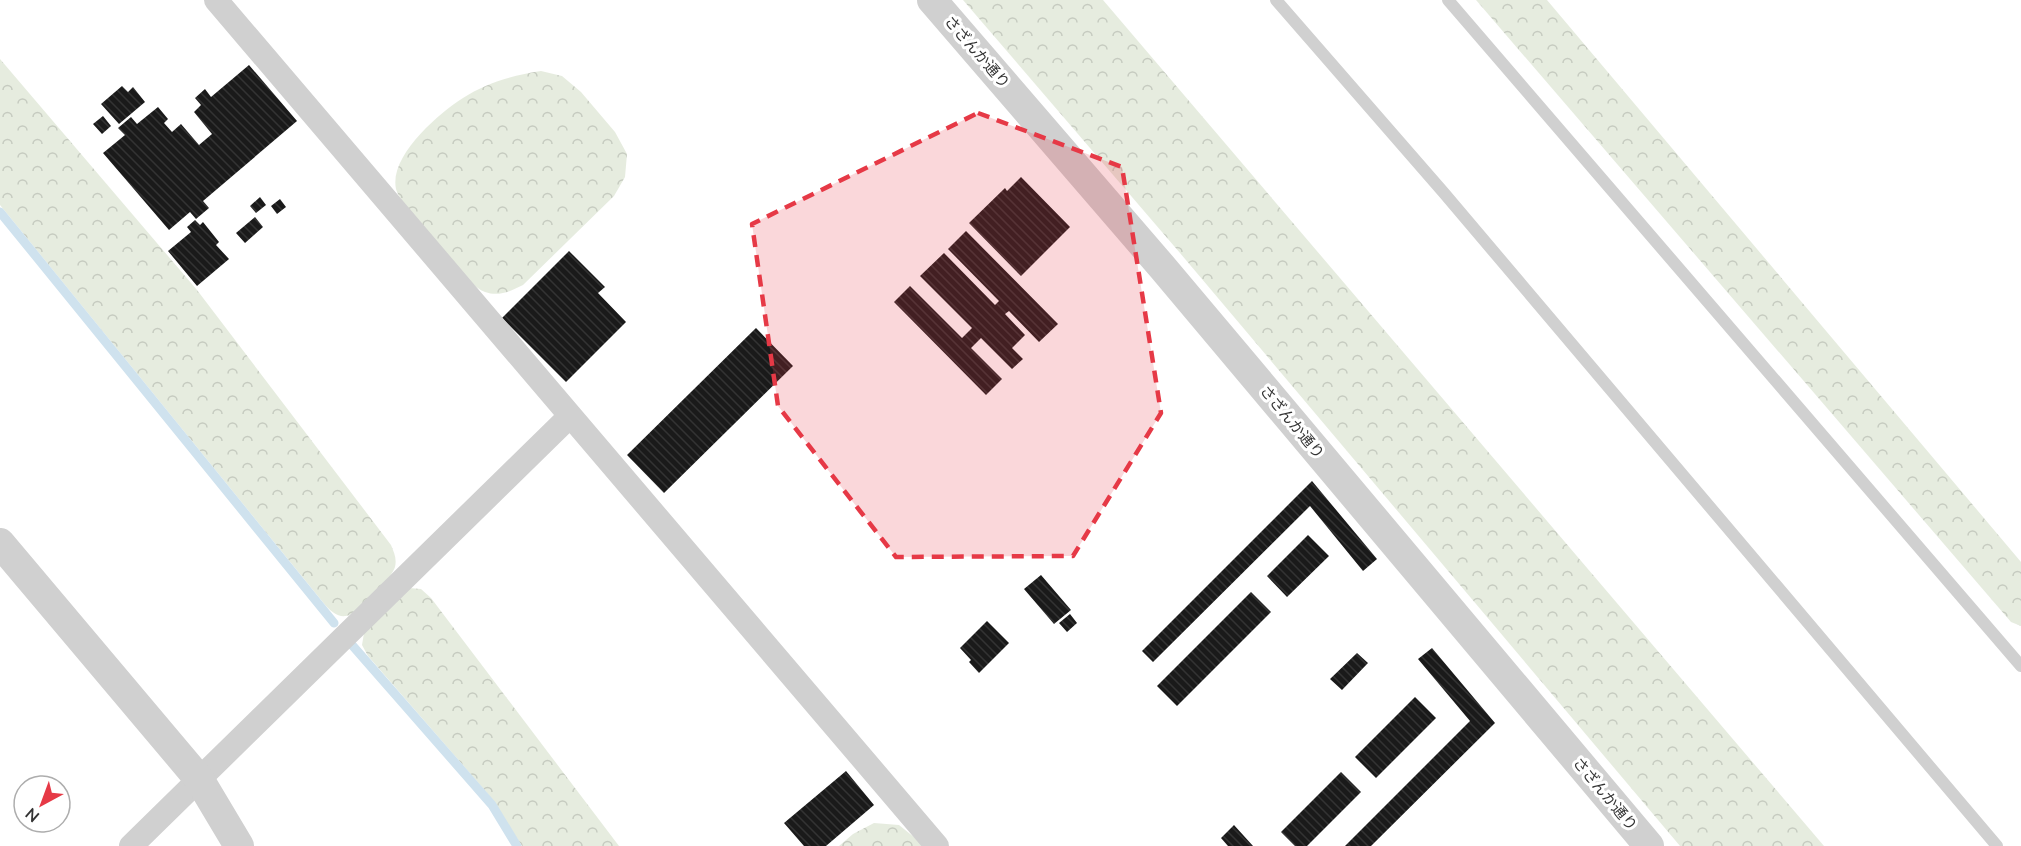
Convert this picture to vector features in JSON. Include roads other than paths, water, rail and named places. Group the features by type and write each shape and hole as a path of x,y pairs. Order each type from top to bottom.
{"street":[{"path":"216,0 937,846"},
{"name":"さざんか通り","path":"932,0 1163,268 1649,846"},
{"path":"131,846 570,416"},
{"path":"0,543 199,779 238,846"}],"lane":[{"path":"1276,0 1452,202 1997,846"},
{"path":"1448,0 2021,666"}],"waterway":[{"path":"0,212 334,623"},
{"path":"352,645 492,805 517,846"}]}
